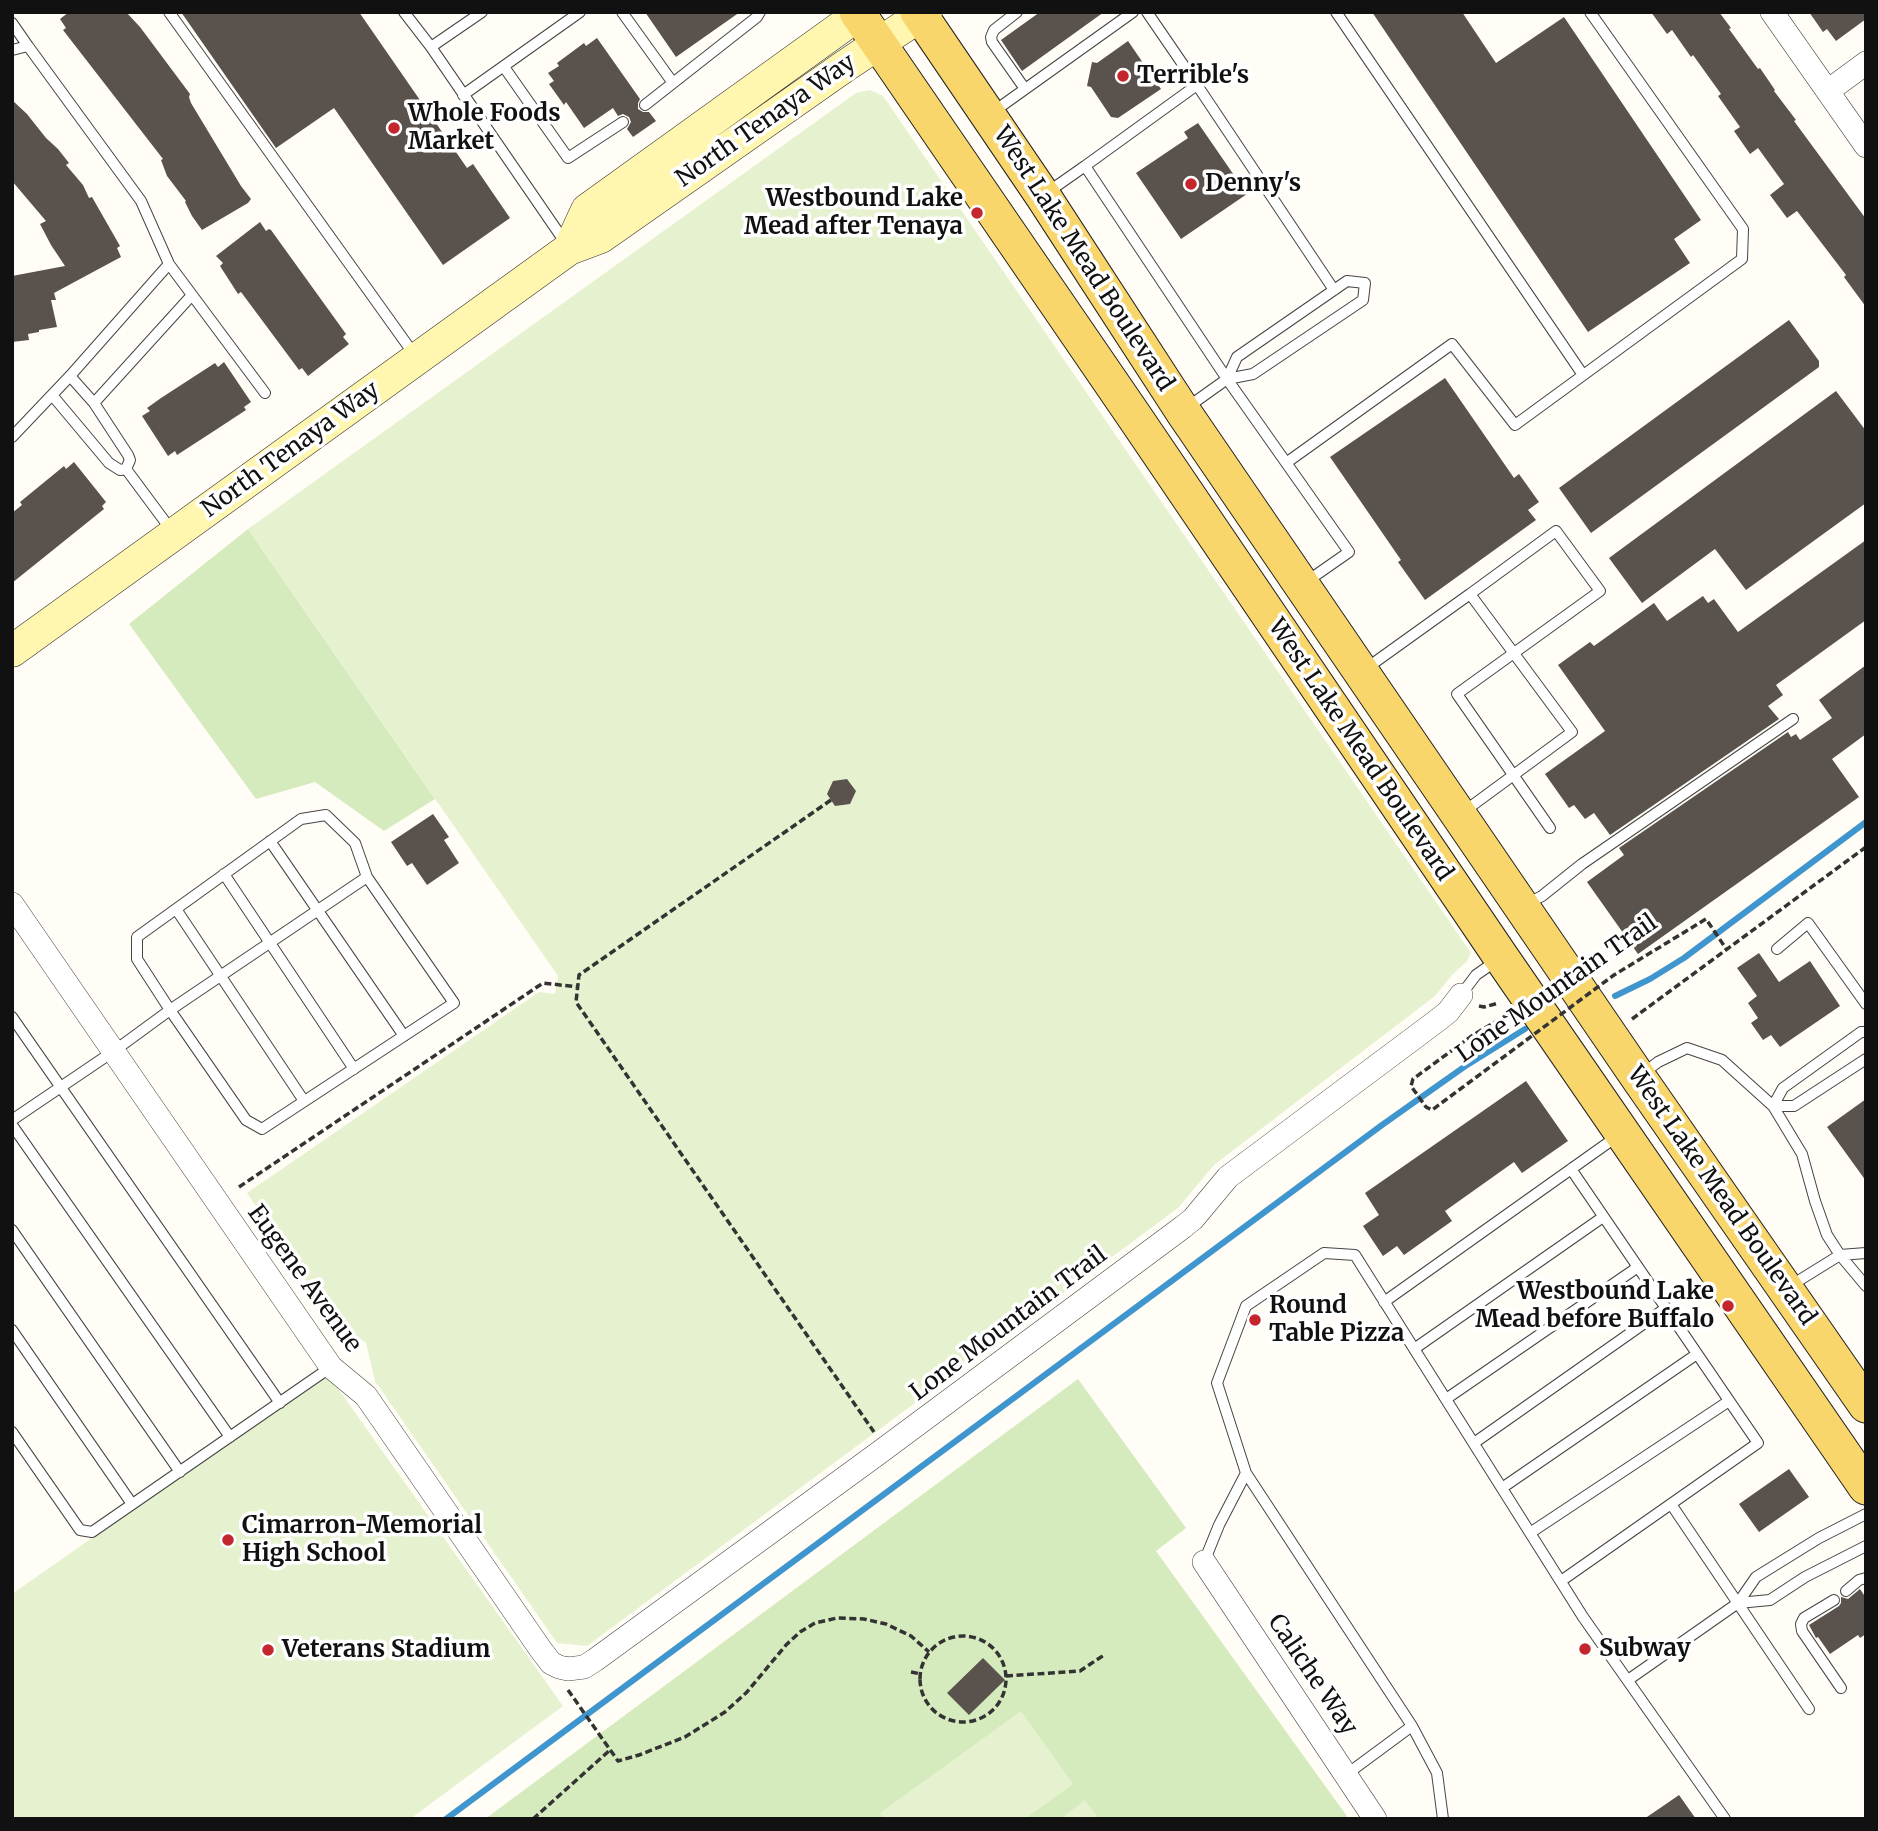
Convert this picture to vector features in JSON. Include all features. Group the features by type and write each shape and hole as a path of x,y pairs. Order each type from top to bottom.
{"main road":[{"name":"North Tenaya Way","path":"569,249 587,210 859,13"},
{"name":"West Lake Mead Boulevard","path":"859,13 1370,765 1866,1487"},
{"name":"North Tenaya Way","path":"12,651 569,249 601,237 921,13"},
{"name":"West Lake Mead Boulevard","path":"921,13 1182,411 1638,1077 1865,1402"},
{"path":"1147,435 1182,411"},
{"path":"1370,765 1431,817 1490,897 1501,905 1515,909 1522,906"},
{"path":"1505,962 1502,937 1508,931 1515,931 1602,1057 1638,1077"},
{"path":"1673,1204 1744,1266 1766,1294 1776,1295 1785,1289"}],"street":[{"path":"1772,12 1866,146"},
{"path":"1828,91 1866,63"},
{"name":"Eugene Avenue","path":"12,904 331,1367 366,1396 551,1663 559,1668 568,1668"},
{"name":"Lone Mountain Trail","path":"568,1668 584,1667 595,1660 1172,1235 1193,1219 1228,1177 1466,999"},
{"name":"Caliche Way","path":"1205,1562 1375,1819"}],"lane":[{"path":"169,12 417,359"},
{"path":"404,12 431,47 569,249"},
{"path":"431,47 482,12"},
{"path":"463,95 580,12"},
{"path":"622,12 673,83"},
{"path":"645,105 760,12"},
{"path":"1017,12 994,30 991,37 1025,89"},
{"path":"988,116 1133,12"},
{"path":"1147,12 1334,290"},
{"path":"1336,12 1583,375"},
{"path":"1286,463 1451,344 1515,425 1742,259 1743,229 1590,12"},
{"path":"12,23 141,201 169,264 265,393"},
{"path":"12,50 28,46"},
{"path":"504,66 568,158 623,122"},
{"path":"1043,196 1197,85"},
{"path":"1085,166 1227,379 1349,552 1302,584"},
{"path":"12,437 169,264"},
{"path":"1182,411 1227,379 1253,374 1363,300 1364,283 1347,281 1237,357 1227,379"},
{"path":"93,403 192,295"},
{"path":"52,395 114,468 125,469 129,465 128,455 117,437 70,376"},
{"path":"99,450 117,437"},
{"path":"125,469 173,534"},
{"path":"1362,672 1556,531 1600,591 1457,694 1550,828"},
{"path":"1460,815 1572,732 1470,594"},
{"path":"1522,906 1542,896 1582,864 1793,719"},
{"path":"326,815 355,843 367,877 454,1003 262,1129 246,1120 170,1010 137,959 137,937 270,841 301,819 326,815"},
{"path":"270,841 404,1036"},
{"path":"224,874 354,1069"},
{"path":"12,1119 367,877"},
{"path":"176,909 304,1101"},
{"path":"1777,949 1808,923 1866,1004"},
{"path":"1466,999 1476,975 1505,962"},
{"path":"12,1017 279,1403"},
{"path":"1773,1106 1783,1088 1861,1032 1866,1032"},
{"path":"1638,1077 1658,1062 1687,1048 1722,1060 1773,1106 1802,1154 1827,1235 1866,1286"},
{"path":"1773,1106 1794,1105 1866,1059"},
{"path":"12,1125 230,1437"},
{"path":"1384,1302 1622,1133"},
{"path":"1561,1581 1758,1443 1571,1169"},
{"path":"1414,1349 1603,1217"},
{"path":"12,1230 180,1472"},
{"path":"1443,1819 1437,1773 1412,1726 1246,1473 1217,1383 1246,1306 1324,1253 1355,1255 1583,1617 1725,1819"},
{"path":"1785,1289 1840,1255 1866,1253"},
{"path":"1446,1399 1638,1266"},
{"path":"1474,1443 1666,1308"},
{"path":"12,1330 132,1504"},
{"path":"1502,1488 1698,1354"},
{"path":"12,1432 80,1530 92,1532 331,1367"},
{"path":"1530,1533 1729,1401"},
{"path":"1205,1562 1219,1525 1246,1473"},
{"path":"1671,1504 1810,1709"},
{"path":"1628,1680 1738,1603 1756,1577 1819,1538 1866,1514"},
{"path":"1738,1603 1770,1600 1805,1577 1866,1546"},
{"path":"1846,1591 1859,1580 1866,1578"},
{"path":"1834,1600 1804,1618 1801,1624 1802,1630 1841,1688"},
{"path":"1347,1774 1412,1726"}],"path":[{"path":"831,800 579,975 576,1002 877,1436"},
{"path":"1627,1021 1866,847"},
{"name":"Lone Mountain Trail","path":"1509,1014 1473,1035 1413,1079 1411,1086 1426,1107 1432,1110 1614,975 1706,919 1727,950"},
{"path":"239,1187 543,983 578,987"},
{"name":"Lone Mountain Trail","path":"1466,999 1484,1007 1502,1003"},
{"path":"572,1698 618,1760 685,1737 725,1712 747,1692 786,1645 815,1623 837,1618 864,1619 886,1624 911,1636 929,1652"},
{"path":"962,1636 976,1638 988,1644 998,1654 1005,1667 1006,1682 1003,1696 995,1709 970,1722 955,1722 930,1707 923,1695 921,1674 929,1652 936,1645 948,1638 962,1636"},
{"path":"1006,1676 1080,1671 1104,1655"},
{"path":"911,1672 921,1674"},
{"path":"533,1819 610,1750"}],"green space":[{"path":"870,90 883,96 1471,953 1435,996 1214,1165 1178,1208 587,1646 557,1643 375,1381 366,1343 332,1319 247,1193 539,992 555,994 558,976 248,529 856,93"},
{"path":"248,529 435,799 384,831 315,782 256,799 129,624"},
{"name":"Veterans Stadium","path":"327,1373 563,1706 410,1819 12,1819 12,1594"},
{"path":"1078,1379 1186,1528 1156,1551 1349,1819 485,1819"},
{"path":"1021,1711 1073,1784 1025,1819 884,1819 880,1813"},
{"path":"1085,1800 1099,1819 1060,1819"}],"building":[{"path":"69,12 126,12 190,94 191,103 251,199 248,203 202,230 186,201 167,176 161,160 163,159 63,30 66,28 60,19"},
{"name":"Whole Foods Market","path":"181,12 359,12 467,168 473,164 510,218 443,265 334,108 276,148"},
{"path":"645,12 740,12 676,57"},
{"path":"1040,12 1104,12 1022,71 1001,40"},
{"path":"1372,12 1462,12 1496,63 1564,17 1701,220 1674,239 1690,263 1588,332"},
{"path":"1651,12 1719,12 1731,28 1729,29 1758,69 1760,68 1796,120 1794,121 1866,219 1866,307 1844,277 1846,275 1797,211 1787,218 1770,195 1784,184 1758,148 1750,154 1734,131 1740,127 1718,96 1721,94 1672,30 1667,34"},
{"path":"1809,12 1866,12 1866,19 1836,41 1827,29 1823,32"},
{"path":"597,38 640,99 638,109 649,112 656,121 633,137 627,129 631,122 629,117 623,114 618,116 613,108 584,128 549,84 554,81 548,73 559,66 557,63 584,43 586,46"},
{"name":"Terrible's","path":"1128,41 1161,89 1118,118 1111,117 1091,87 1087,86 1092,62 1097,63"},
{"path":"12,100 69,163 66,165 83,185 89,198 92,197 120,246 117,248 121,257 54,293 56,300 51,300 57,327 28,334 29,340 12,342 12,276 65,266 40,224 46,221 12,181"},
{"name":"Denny's","path":"1198,123 1247,194 1181,239 1136,173 1188,138 1184,132"},
{"path":"260,222 266,231 271,230 346,334 343,337 349,344 308,376 302,368 299,370 241,292 238,294 220,266 223,263 216,256"},
{"path":"1789,320 1819,361 1819,367 1591,533 1559,488"},
{"path":"224,362 251,402 244,407 246,410 214,431 177,455 175,451 168,456 142,416 150,411 147,408 161,398 215,363 218,367"},
{"path":"1445,378 1514,478 1519,474 1539,502 1528,510 1536,520 1425,600 1398,562 1401,560 1330,457"},
{"path":"1836,391 1866,431 1866,503 1746,590 1715,549 1642,603 1609,558"},
{"path":"74,462 106,502 102,506 104,509 12,583 12,513 22,505 20,502 64,466 66,469"},
{"path":"1866,540 1866,620 1776,685 1783,695 1768,706 1779,719 1610,835 1594,813 1585,819 1574,805 1569,808 1545,774 1605,731 1558,665 1590,642 1594,646 1654,603 1667,621 1703,596 1708,603 1714,599 1738,632"},
{"path":"1866,665 1866,734 1832,759 1859,797 1638,954 1587,882 1624,855 1619,848 1788,732 1791,737 1796,734 1800,740 1832,718 1819,700"},
{"path":"847,779 856,791 850,804 835,806 827,794 833,781"},
{"path":"433,814 449,837 444,840 459,863 427,885 412,863 407,866 391,842"},
{"path":"1759,953 1779,982 1810,961 1840,1006 1780,1047 1771,1035 1763,1040 1751,1023 1758,1018 1748,1003 1757,996 1737,968"},
{"path":"1526,1081 1568,1141 1522,1173 1514,1162 1445,1211 1452,1221 1404,1255 1397,1246 1383,1256 1363,1226 1379,1215 1365,1193"},
{"path":"1866,1099 1866,1181 1827,1127"},
{"path":"1789,1469 1809,1497 1759,1532 1739,1504"},
{"path":"1860,1589 1866,1598 1866,1634 1860,1638 1858,1635 1830,1654 1809,1625 1839,1606 1841,1597 1848,1599"},
{"path":"983,1658 1005,1680 969,1715 947,1693"},
{"path":"1679,1795 1696,1819 1644,1819 1666,1804"}],"waterway":[{"path":"1615,996 1684,958 1866,822"},
{"path":"446,1819 1382,1125 1464,1067 1525,1029"}],"place":[{"name":"Terrible's","path":"1123,76"},
{"name":"Whole Foods Market","path":"394,128"},
{"name":"Denny's","path":"1191,184"},
{"name":"Westbound Lake Mead after Tenaya","path":"977,213"},
{"name":"Westbound Lake Mead before Buffalo","path":"1728,1306"},
{"name":"Round Table Pizza","path":"1255,1320"},
{"name":"Cimarron-Memorial High School","path":"228,1540"},
{"name":"Subway","path":"1585,1649"},
{"name":"Veterans Stadium","path":"268,1650"}]}
